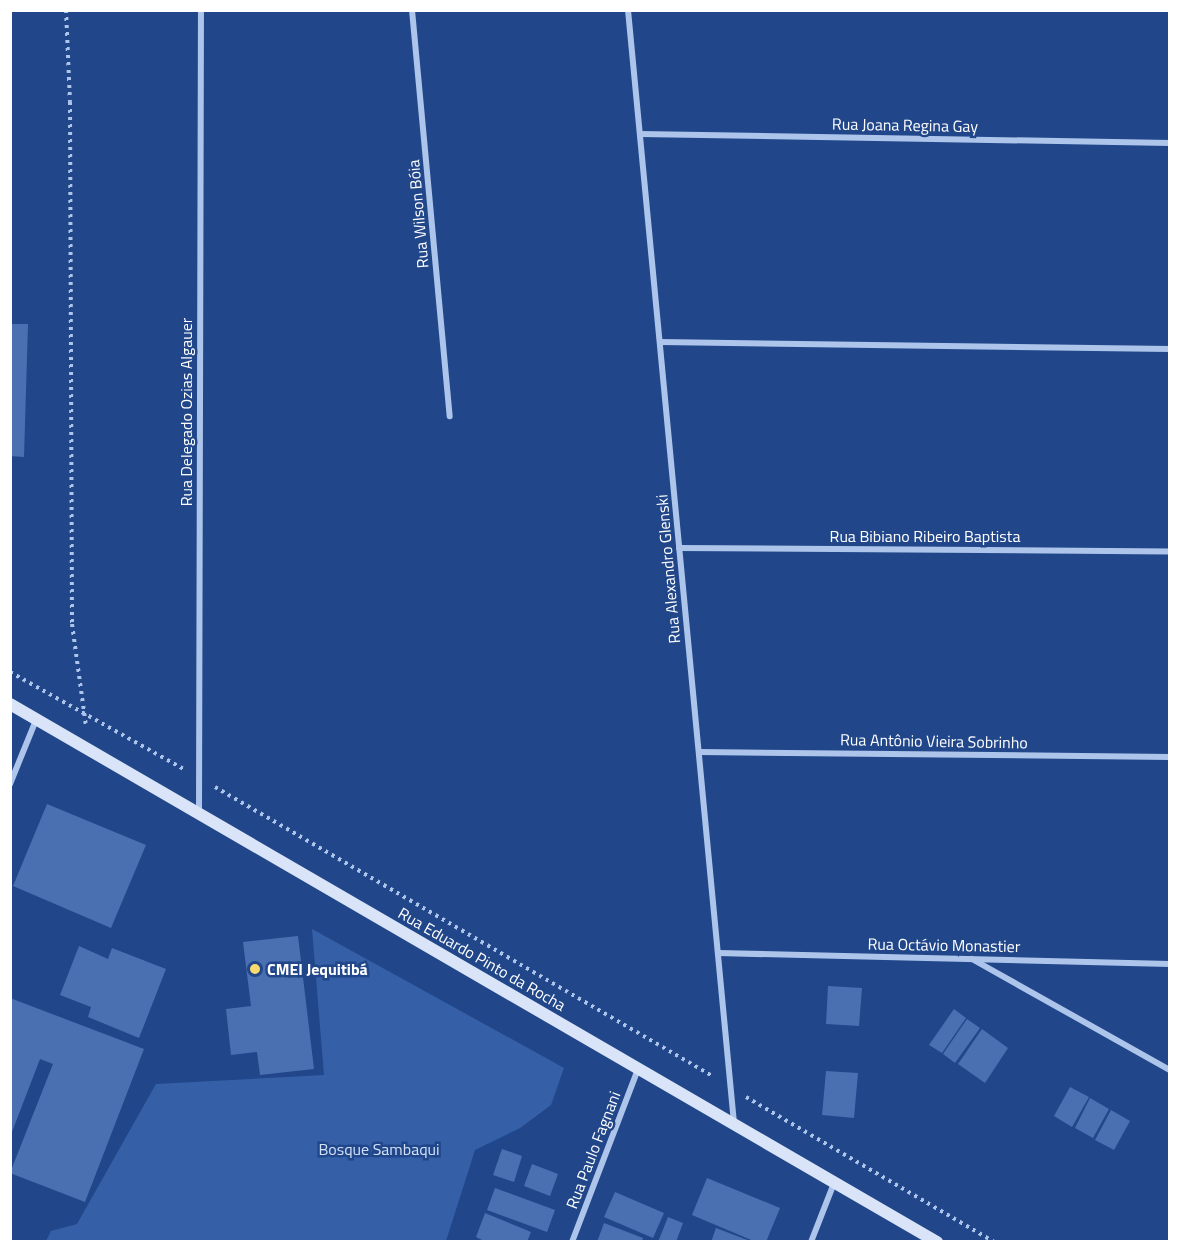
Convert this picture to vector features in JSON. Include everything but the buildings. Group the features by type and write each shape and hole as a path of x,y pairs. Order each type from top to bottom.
{"main road":[{"name":"Rua Eduardo Pinto da Rocha","path":"10,704 937,1242"}],"street":[{"name":"Rua Delegado Ozias Algauer","path":"199,813 201,10"},
{"name":"Rua Wilson Bóia","path":"412,10 450,416"},
{"name":"Rua Alexandro Glenski","path":"628,10 734,1124"},
{"name":"Rua Joana Regina Gay","path":"640,134 1170,143"},
{"path":"660,342 1170,349"},
{"name":"Rua Bibiano Ribeiro Baptista","path":"680,548 1170,551"},
{"path":"10,784 36,719"},
{"name":"Rua Antônio Vieira Sobrinho","path":"699,752 1170,757"},
{"name":"Rua Octávio Monastier","path":"718,953 1170,964"},
{"path":"972,959 1170,1070"},
{"name":"Rua Paulo Fagnani","path":"572,1242 638,1068"},
{"path":"811,1242 834,1182"}],"path":[{"path":"66,10 70,114 72,624 90,750"},
{"path":"10,672 162,759"},
{"path":"216,788 694,1066"},
{"path":"757,1103 994,1242"}],"green space":[{"name":"Bosque Sambaqui","path":"312,929 564,1068 551,1105 520,1128 475,1150 446,1241 46,1241 51,1231 77,1224 156,1084 324,1075"}],"place":[{"name":"CMEI Jequitibá","path":"255,969"}]}
